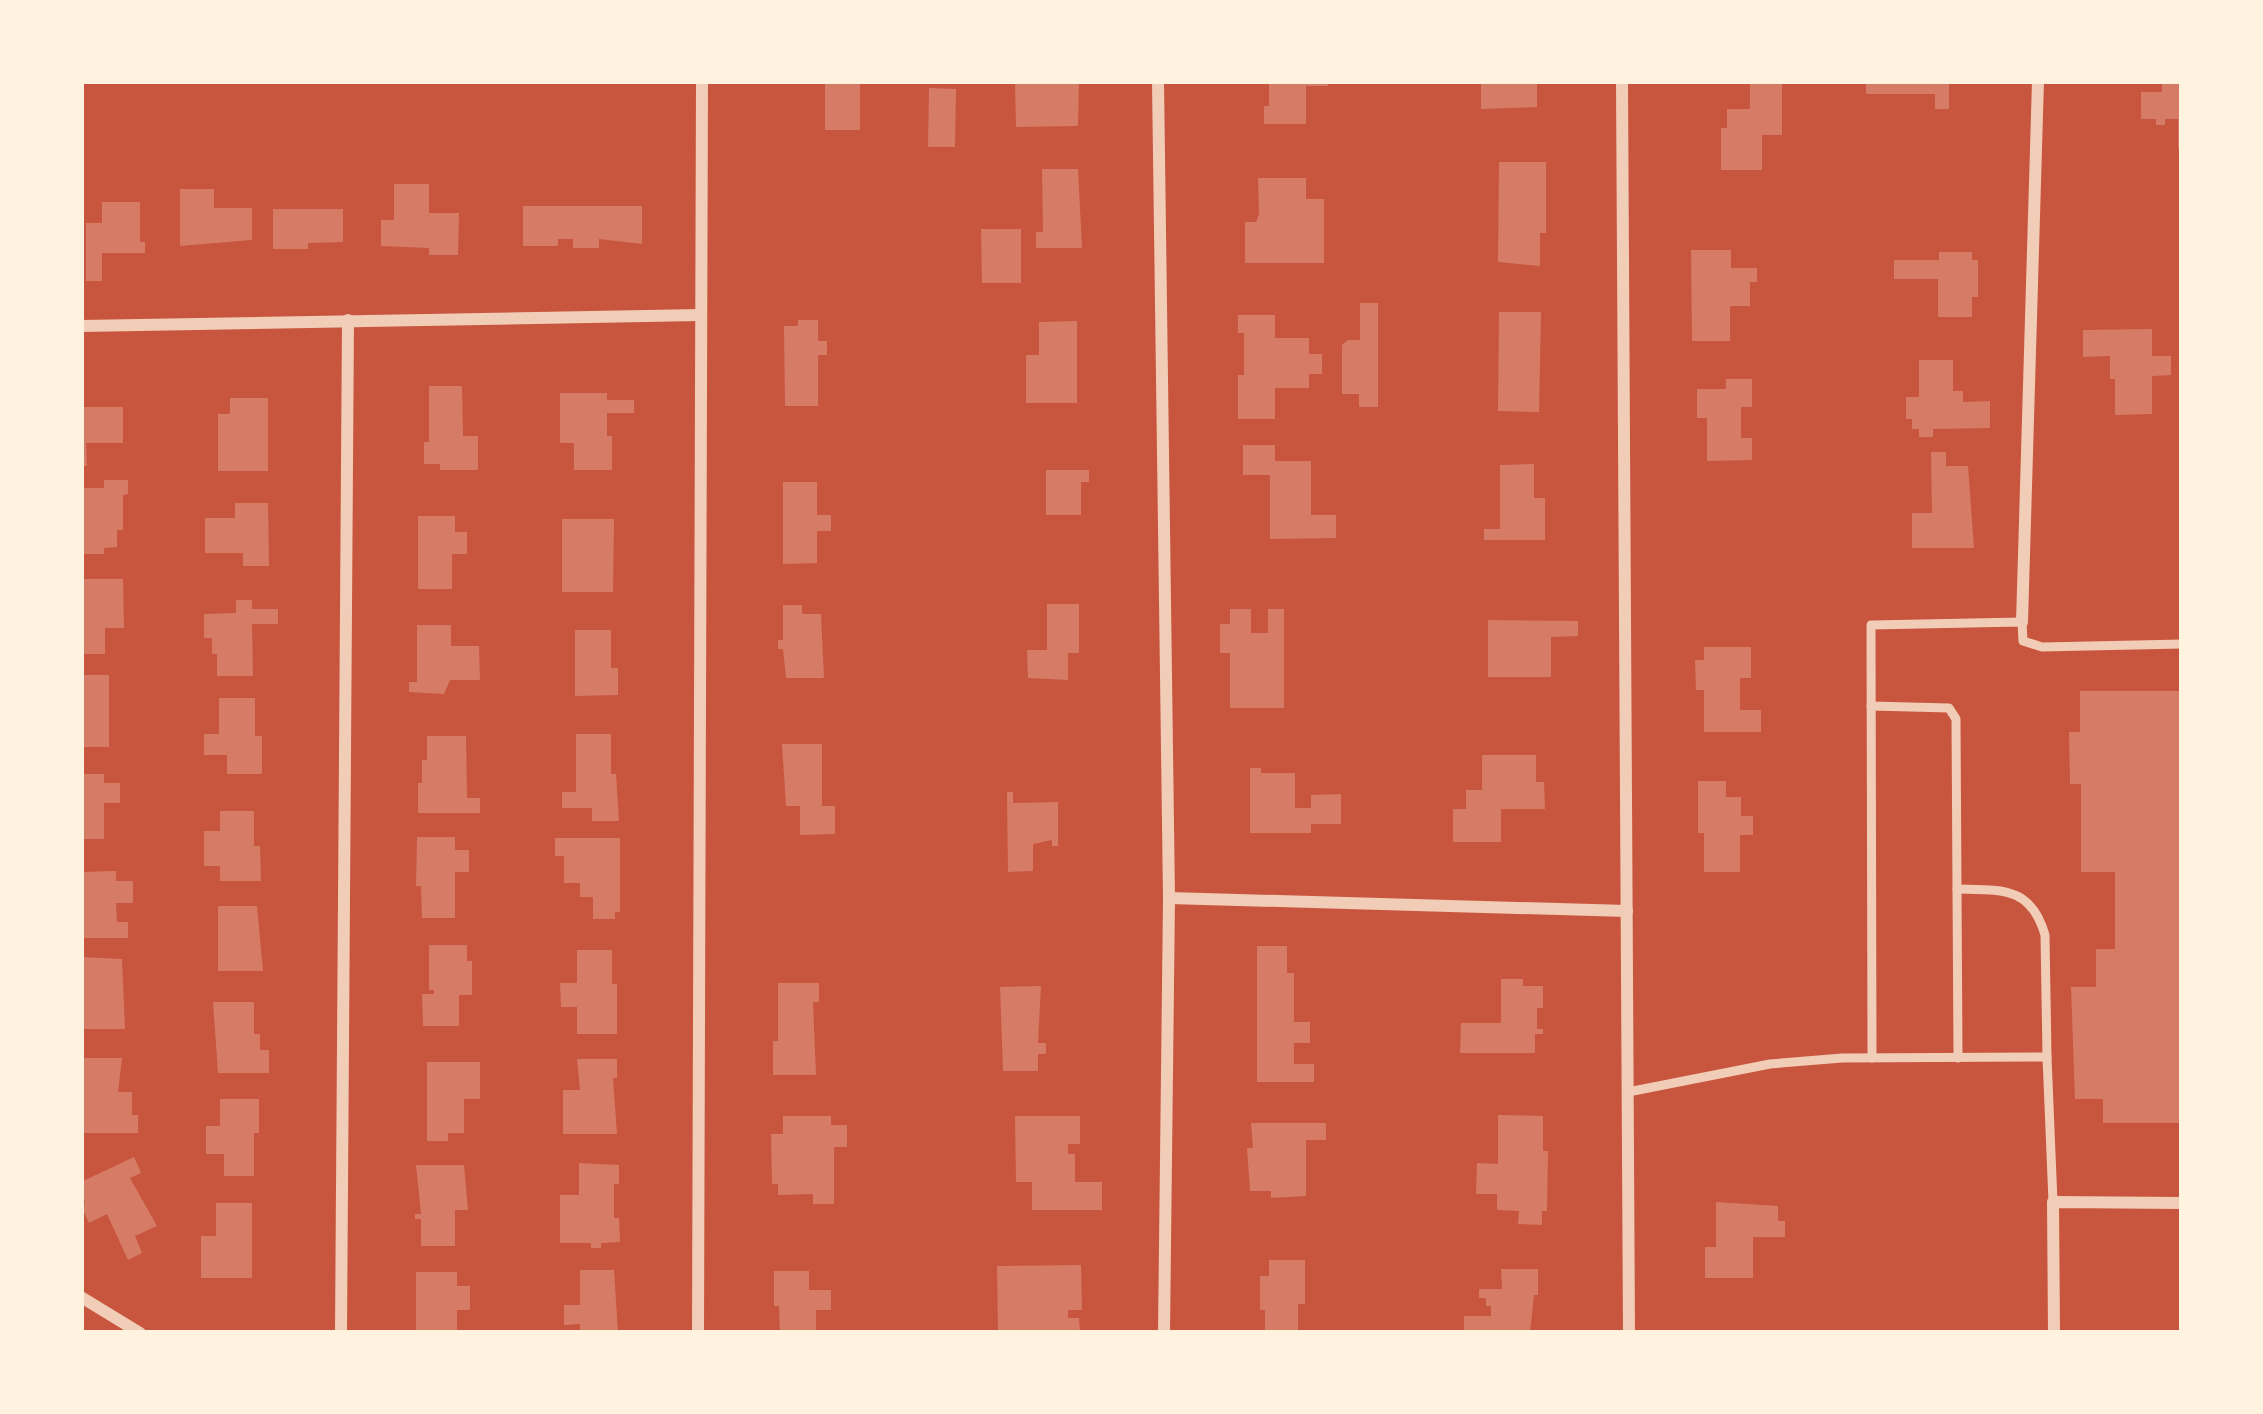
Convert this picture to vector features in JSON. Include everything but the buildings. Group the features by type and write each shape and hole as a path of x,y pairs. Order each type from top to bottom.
{"street":[{"path":"698,1333 702,81"},
{"path":"1158,81 1169,898 1164,1333"},
{"path":"1622,81 1629,1333"},
{"path":"2022,622 2038,81"},
{"path":"81,326 701,315"},
{"path":"341,1333 348,320"},
{"path":"1169,898 1627,911"},
{"path":"2054,1333 2053,1202 2182,1203"},
{"path":"81,1297 140,1333"}],"lane":[{"path":"1872,1058 1871,625 2022,622 2023,641 2042,647 2182,644"},
{"path":"1871,706 1938,705 1949,708 1956,719 1958,1058"},
{"path":"1957,889 2006,890 2027,902 2040,917 2045,935 2053,1202"},
{"path":"1628,1092 1770,1064 1872,1058 2047,1058"}]}
